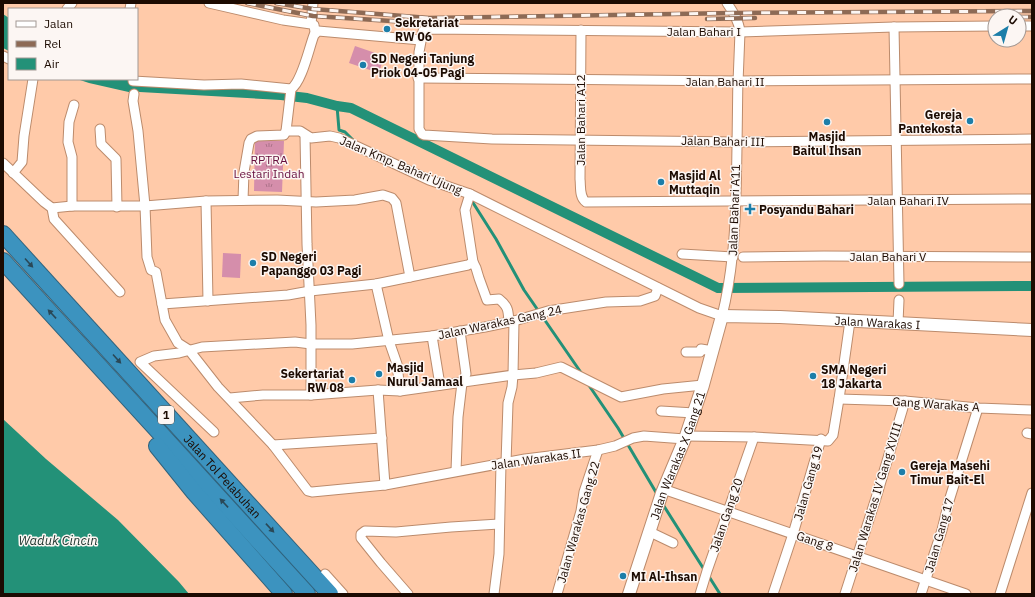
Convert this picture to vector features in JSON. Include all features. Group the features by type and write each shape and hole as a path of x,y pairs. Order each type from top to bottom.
{"highway":[{"name":"Jalan Tol Pelabuhan","path":"3,234 330,594"},
{"name":"Jalan Tol Pelabuhan","path":"3,261 307,594"},
{"path":"66,330 194,492 284,594"}],"street":[{"path":"209,3 283,20 314,25 315,32 300,76 290,90 286,131 284,135 257,136 251,138 244,172 243,200"},
{"path":"311,24 313,3"},
{"path":"727,3 740,25 740,32"},
{"name":"Jalan Bahari I","path":"421,40 423,31 427,28 740,32 894,27 987,26"},
{"path":"894,27 899,284"},
{"name":"Jalan Bahari A12","path":"581,30 581,193 584,200 593,202"},
{"path":"315,32 318,31 421,40 418,78"},
{"name":"Jalan Bahari A11","path":"724,311 732,261 736,201 740,32"},
{"name":"Jalan Bahari II","path":"418,78 738,81 1032,79"},
{"name":"Jalan Bahari III","path":"418,78 419,129 424,135 492,139 737,142 1032,139"},
{"path":"13,173 22,162 24,136 33,80"},
{"path":"133,80 204,85 241,84 290,90"},
{"path":"134,94 133,101 138,130 145,206 147,257 151,270 156,272 165,320 178,343 189,350 218,386 273,445 382,438"},
{"path":"72,206 72,158 68,142 69,122 74,105"},
{"path":"100,129 102,145 116,159 117,207"},
{"name":"Jalan Kmp. Bahari Ujung","path":"286,131 300,132 311,138 330,136 340,138 388,162 469,197 699,308 724,311"},
{"path":"305,135 310,291 311,395"},
{"path":"3,162 52,208 72,206 145,206 206,201 243,200 316,202 355,200 383,195 392,198 396,203 410,277"},
{"path":"469,197 465,210 473,262 487,300 500,300 505,304 512,321 513,375 508,403 494,594"},
{"name":"Jalan Bahari IV","path":"593,202 1032,199"},
{"path":"206,201 208,301"},
{"path":"52,208 54,219 120,292"},
{"path":"682,254 732,261"},
{"name":"Jalan Bahari V","path":"743,257 1032,257"},
{"path":"162,304 288,295 310,291 376,284 468,265 473,262"},
{"path":"376,284 389,341 397,364 400,391"},
{"name":"Jalan Warakas Gang 24","path":"214,432 140,362 154,356 202,347 295,342 311,344 352,344 432,336 512,321 548,311 606,302 640,301 655,296 658,288"},
{"path":"898,323 899,300"},
{"name":"Jalan Warakas I","path":"724,311 780,317 1032,330"},
{"name":"Jalan Warakas X Gang 21","path":"629,594 662,493 686,437 703,385 724,311"},
{"path":"821,439 828,441 833,435 850,321"},
{"path":"456,471 458,417 462,383 466,374 460,331"},
{"path":"432,336 440,385"},
{"path":"686,352 700,352 701,349 713,351"},
{"path":"230,398 311,395 378,390 400,391 536,373 561,367 622,397 663,389 703,385"},
{"path":"378,390 385,484"},
{"name":"Gang Warakas A","path":"839,399 905,400 978,408 1032,410"},
{"name":"Jalan Warakas IV Gang XVIII","path":"845,594 876,498 905,400"},
{"name":"Jalan Gang 17","path":"921,594 942,530 949,501 978,408"},
{"path":"662,411 694,413"},
{"name":"Jalan Warakas II","path":"273,445 308,491 312,492 385,484 504,463 598,450 644,436 821,439"},
{"name":"Jalan Gang 20","path":"700,594 754,437"},
{"name":"Jalan Gang 19","path":"773,594 793,534 821,439"},
{"name":"Jalan Warakas Gang 22","path":"557,594 581,511 584,492 598,450"},
{"name":"Gang 8","path":"662,493 728,510 966,594"},
{"path":"1000,594 1032,493"},
{"path":"408,594 361,538 361,534 365,531 396,532 499,524"},
{"path":"650,532 674,543"},
{"path":"326,574 343,594"}],"green space":[{"path":"355,46 384,56 379,73 349,63"},
{"name":"RPTRA Lestari Indah","path":"255,140 284,141 282,192 254,191"},
{"path":"223,253 241,254 240,278 222,277"}],"water":[{"path":"3,14 8,17 8,50 3,48"},
{"path":"80,80 126,80 133,82 133,93"},
{"name":"Waduk Cincin","path":"3,419 46,459 118,520 189,594 3,594"}],"waterway":[{"path":"110,80 140,87 281,95 307,98 351,108 718,288 1032,286"},
{"path":"337,106 339,130 345,132 354,141"},
{"path":"470,198 496,239 524,290 582,374"},
{"path":"588,384 618,428 657,494"},
{"path":"662,503 705,571"},
{"path":"708,575 720,594"}],"railway":[{"path":"247,3 313,16 407,22"},
{"path":"276,3 313,9 429,18 733,13 1032,11"},
{"path":"1027,17 1032,17"},
{"path":"707,19 755,18"}],"place":[{"name":"Sekretariat RW 06","path":"387,29"},
{"name":"SD Negeri Tanjung Priok 04-05 Pagi","path":"363,65"},
{"name":"Gereja Pantekosta","path":"970,121"},
{"name":"Masjid Baitul Ihsan","path":"827,122"},
{"name":"Masjid Al Muttaqin","path":"661,182"},
{"name":"Posyandu Bahari","path":"750,209"},
{"name":"SD Negeri Papanggo 03 Pagi","path":"253,263"},
{"name":"Masjid Nurul Jamaal","path":"379,374"},
{"name":"SMA Negeri 18 Jakarta","path":"813,376"},
{"name":"Sekertariat RW 08","path":"352,380"},
{"name":"Gereja Masehi Timur Bait-El","path":"902,472"},
{"name":"MI Al-Ihsan","path":"623,576"}]}
